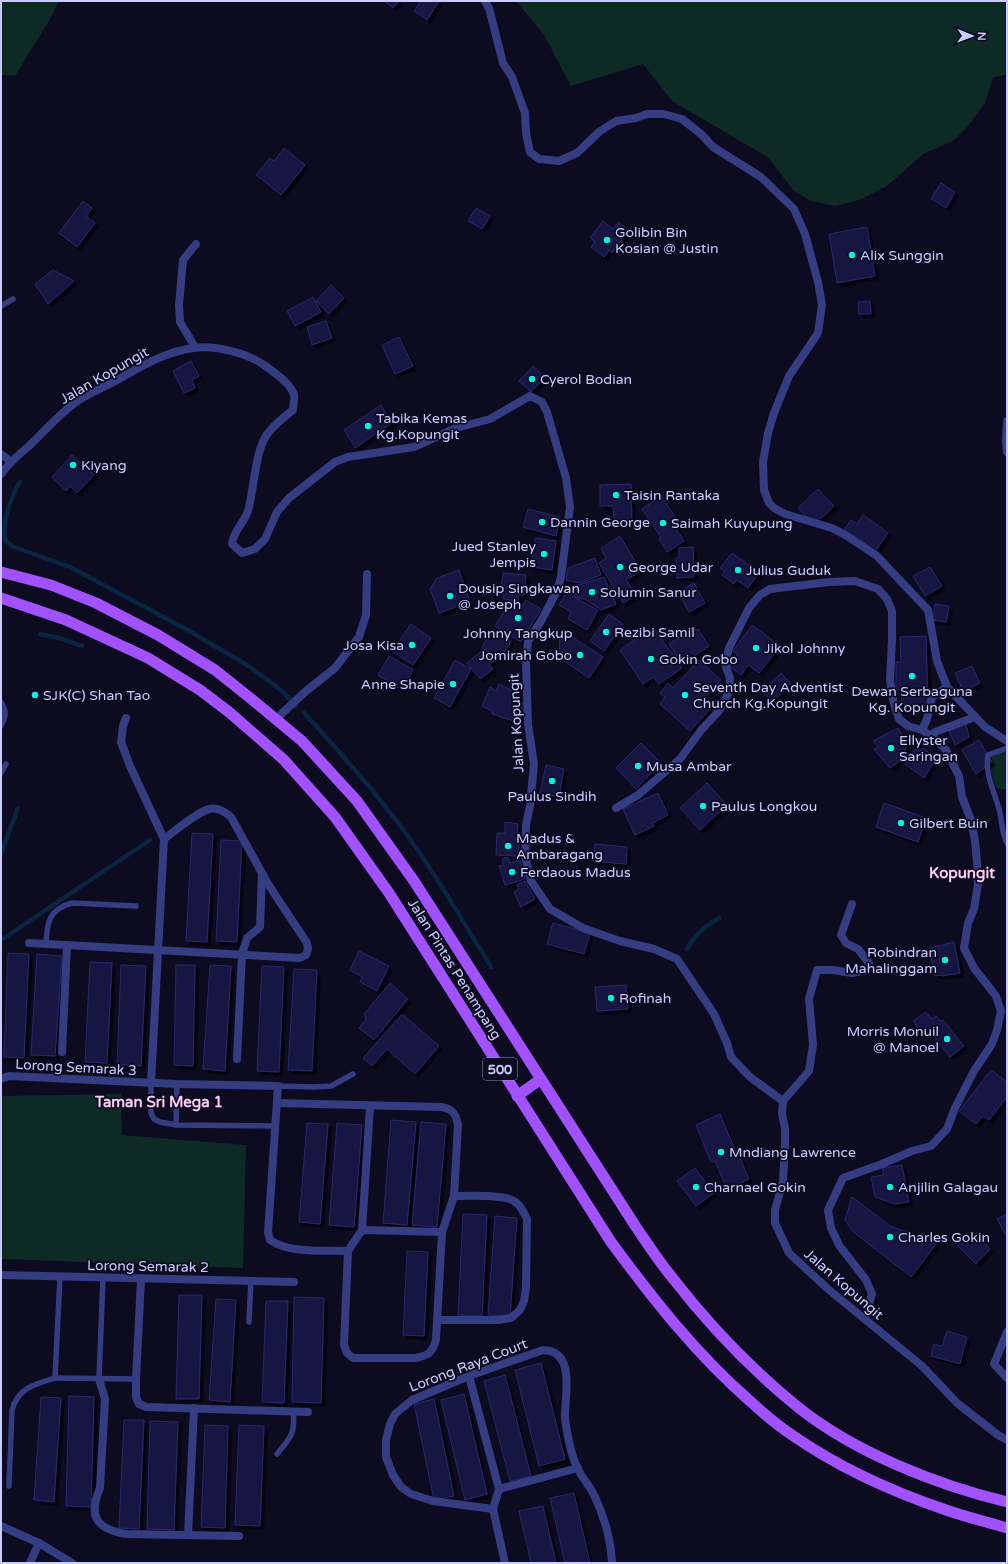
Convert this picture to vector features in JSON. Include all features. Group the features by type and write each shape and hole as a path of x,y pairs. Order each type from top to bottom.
{"main road":[{"name":"Jalan Pintas Penampang","path":"1,572 51,585 96,603 158,634 215,670 302,741 357,801 414,881 636,1227 671,1276 714,1327 753,1366 800,1408 841,1436 883,1459 951,1485 1007,1502"},
{"name":"Jalan Pintas Penampang","path":"1,598 66,620 148,658 200,690 229,712 284,760 335,817 389,893 611,1242 645,1289 698,1352 735,1388 791,1435 822,1454 867,1478 913,1498 946,1510 1007,1528"},
{"path":"517,1096 541,1079"}],"street":[{"path":"485,1 489,8 503,63 512,77 525,113 526,133 530,152 539,159 559,161 577,153 599,132 616,121 636,118 647,114 664,114 682,120 701,134 713,147 761,177 794,209 805,234 818,282 822,305 818,333 788,376 768,433 763,462 764,490 769,503 774,508 785,514 832,528 877,556 928,610 937,661 947,687 985,727 1007,741"},
{"path":"195,347 180,322 178,305 183,260 196,244"},
{"name":"Jalan Kopungit","path":"1,474 10,461 29,446 54,420 77,402 142,365 195,347 222,349 242,353 258,360 285,381 294,394 293,410 267,434 259,454 247,512 233,536 232,544 242,554 256,549 264,539 277,512 289,498 335,462 348,457 414,447 456,428 490,420 530,396 542,402 547,412 566,478 570,507 561,577 557,591 542,621 528,641 526,664 528,724 534,764 530,806 526,825 525,856 531,882 550,909 583,928 620,941 654,949 677,959 714,1014 727,1043 731,1058 750,1077 783,1101 782,1114 785,1128 783,1181 775,1210 775,1223 789,1253 818,1281 922,1366 958,1403 998,1435 1007,1440"},
{"path":"1007,421 1007,452"},
{"path":"1,454 10,461"},
{"path":"276,719 306,691 335,668 359,637 366,615 367,574"},
{"path":"616,808 638,795 680,759 702,729 719,711 729,692 730,678 725,664 729,648 749,608 760,595 770,589 829,582 855,581 878,589 887,599 892,611 890,680 893,700 899,719 908,726 922,730 934,737 946,750 959,776 962,797 975,841 978,884 974,909 968,923 964,948 974,968 996,996 1001,1011 992,1044 974,1071 955,1108 947,1129 931,1146 912,1151 843,1178 828,1210 831,1228 839,1245 866,1280 872,1294 865,1318"},
{"path":"922,730 927,720 932,697 947,687"},
{"path":"934,737 935,732 975,717"},
{"path":"126,718 123,726 121,742 130,766 164,839 151,1084"},
{"path":"28,943 159,949 300,958 306,955 308,949 307,943 262,873 232,817 226,812 219,809 210,808 201,812 164,839"},
{"path":"237,1059 242,954 246,938 260,926 262,873"},
{"path":"783,1101 809,1071 813,1045 809,999 817,970 833,970 852,973 868,970 869,963 858,949 846,943 841,935 852,904"},
{"path":"62,1052 68,945"},
{"name":"Lorong Semarak 3","path":"1,1079 9,1076 151,1084 278,1086"},
{"path":"278,1086 268,1232 270,1240 277,1245 286,1248 348,1251"},
{"path":"277,1103 441,1107 448,1108 457,1116 458,1126 454,1196 442,1232 436,1340 433,1350 426,1356 416,1358 362,1359 354,1358 347,1353 344,1346 348,1251 362,1230 370,1106"},
{"path":"437,1320 499,1320 511,1318 520,1310 524,1300 527,1220 523,1210 515,1201 503,1198 454,1196"},
{"path":"362,1230 442,1232"},
{"name":"Lorong Semarak 2","path":"1,1275 294,1282"},
{"path":"141,1279 136,1379 136,1397 138,1404 146,1407 308,1412"},
{"path":"1007,1332 994,1364 1007,1378"},
{"name":"Lorong Raya Court","path":"492,1509 449,1504 411,1494 401,1487 393,1475 386,1457 386,1440 390,1424 403,1406 430,1391 543,1350 550,1350 562,1359 566,1371 568,1383 565,1418 568,1440 578,1468 594,1495 611,1545 612,1563"},
{"path":"469,1376 499,1489 492,1509 505,1563"},
{"path":"99,1379 105,1400 100,1488 94,1508 97,1519 103,1527 114,1532 126,1534 239,1536"},
{"path":"188,1535 194,1408"},
{"path":"499,1489 578,1468"},
{"path":"1,1526 39,1543 72,1563"},
{"path":"30,1563 39,1543"}],"lane":[{"path":"1,306 13,299"},
{"path":"1,702 6,709 6,718 1,726"},
{"path":"1007,748 988,756 986,762 1000,813 1003,835 1007,843"},
{"path":"1,773 6,764"},
{"path":"46,944 47,924 53,914 63,905 72,903 136,906"},
{"path":"278,1086 331,1086 353,1074"},
{"path":"151,1084 150,1113 154,1119 160,1122 176,1125 275,1126"},
{"path":"176,1125 177,1084"},
{"path":"55,1378 60,1277"},
{"path":"99,1379 103,1278"},
{"path":"249,1322 251,1280"},
{"path":"9,1486 12,1410 19,1393 55,1378 136,1379"},
{"path":"277,1454 293,1433 293,1412"}],"green space":[{"path":"1,1 59,1 50,19 15,76 1,75"},
{"path":"516,1 1007,1 1007,74 993,78 985,103 967,127 953,141 923,154 887,186 859,200 835,206 811,201 793,190 769,158 672,101 643,64 571,86 544,35"},
{"path":"1001,752 1007,752 1007,790 996,788 990,767 990,757"},
{"path":"121,1094 122,1135 246,1145 243,1268 1,1259 1,1096"}],"building":[{"path":"384,1 399,1 393,8"},
{"path":"421,1 439,1 427,20 414,11"},
{"path":"284,148 305,165 281,195 256,175 270,158 274,161"},
{"path":"941,183 955,192 946,208 931,199"},
{"path":"83,201 92,208 86,216 95,223 77,247 59,233"},
{"path":"476,208 490,216 482,229 468,221"},
{"name":"Golibin Bin Kosian @ Justin","path":"603,221 613,229 618,222 629,230 612,253 609,250 604,257 591,247 595,242 590,238"},
{"name":"Alix Sunggin","path":"867,227 875,276 837,283 829,234"},
{"path":"53,270 74,281 48,304 35,284"},
{"path":"331,285 344,298 329,314 316,301"},
{"path":"313,297 321,312 295,326 287,311"},
{"path":"870,301 871,314 859,314 858,302"},
{"path":"326,321 332,338 312,345 307,327"},
{"path":"399,337 413,366 395,374 382,345"},
{"path":"191,361 199,376 192,380 195,388 184,393 173,371"},
{"name":"Cyerol Bodian","path":"533,366 545,377 531,392 519,381"},
{"name":"Tabika Kemas Kg.Kopungit","path":"381,405 392,423 355,448 344,430"},
{"name":"Kiyang","path":"72,455 94,475 77,493 70,486 66,491 52,477"},
{"name":"Taisin Rantaka","path":"631,484 632,523 614,523 613,506 600,506 600,485"},
{"path":"818,489 834,506 814,525 798,508"},
{"name":"Saimah Kuyupung","path":"661,496 678,521 673,524 684,541 667,552 659,539 661,537 642,509"},
{"name":"Dannin George","path":"528,509 560,517 556,536 523,527"},
{"path":"863,515 888,533 872,556 841,534 851,520 857,524"},
{"name":"George Udar","path":"620,536 641,571 626,580 636,595 623,603 599,563 606,558 601,548"},
{"name":"Jued Stanley Jempis","path":"535,538 556,541 552,570 531,567"},
{"path":"693,547 694,577 677,578 676,558 679,558 679,548"},
{"name":"Julius Guduk","path":"732,553 759,573 748,588 737,580 734,584 722,575 725,571 720,568"},
{"path":"595,558 601,575 580,583 566,580 568,568"},
{"path":"930,567 942,586 925,596 913,576"},
{"name":"Dousip Singkawan @ Joseph","path":"459,570 470,602 439,613 430,589 437,578"},
{"path":"503,573 526,575 524,595 519,595 518,601 503,599 504,595 500,594"},
{"name":"Solumin Sanur","path":"604,577 616,604 601,610 585,599 575,597 569,588"},
{"path":"694,583 705,603 689,612 678,592"},
{"path":"566,593 598,610 587,630 568,619 571,612 559,605"},
{"name":"Johnny Tangkup","path":"511,600 522,607 526,600 541,609 521,642 495,626"},
{"path":"935,604 949,606 946,622 933,620"},
{"name":"Rezibi Samil","path":"609,614 623,624 604,651 590,641"},
{"name":"Josa Kisa","path":"411,624 431,638 413,665 392,651"},
{"name":"Jikol Johnny","path":"752,625 780,646 759,673 748,665 741,675 729,666 738,654 733,651"},
{"name":"Gokin Gobo","path":"653,627 682,668 659,684 653,677 643,684 620,650"},
{"path":"698,629 709,646 682,664 669,644 686,633 688,636"},
{"path":"493,630 511,641 500,659 482,647"},
{"name":"Jomirah Gobo","path":"569,635 603,657 589,678 564,661 559,653 560,637"},
{"name":"Dewan Serbaguna Kg. Kopungit","path":"926,636 928,705 902,706 901,690 896,690 896,662 901,662 900,637"},
{"path":"484,649 493,661 489,664 493,669 480,679 467,663"},
{"path":"389,656 413,670 402,690 378,675"},
{"name":"Anne Shapie","path":"455,660 471,669 450,707 434,698"},
{"name":"Seventh Day Adventist Church Kg.Kopungit","path":"699,660 721,680 704,699 712,707 690,731 660,704 665,697 660,693 668,683 673,688"},
{"path":"972,666 980,683 963,691 955,673"},
{"path":"781,673 791,684 772,702 762,691"},
{"path":"499,684 516,693 514,698 527,706 519,723 492,714 492,711 482,706 490,687 496,691"},
{"path":"966,724 969,737 955,745 949,731"},
{"name":"Ellyster Saringan","path":"898,728 907,742 904,758 890,768 874,749 878,747 873,741"},
{"path":"979,740 992,762 976,774 962,750"},
{"name":"Musa Ambar","path":"641,743 661,763 636,789 616,768"},
{"path":"916,748 920,751 923,748 932,755 930,758 935,761 924,778 905,764"},
{"name":"Paulus Sindih","path":"546,765 564,769 559,797 540,793"},
{"name":"Paulus Longkou","path":"707,783 727,805 700,830 680,808"},
{"name":"Musa Ambar","path":"658,793 668,815 652,823 654,826 635,835 623,809"},
{"name":"Gilbert Buin","path":"884,803 926,818 918,842 876,827"},
{"name":"Madus & Ambaragang","path":"505,822 518,824 517,838 520,838 518,856 496,855 497,833 505,833"},
{"path":"192,833 213,834 207,942 186,941"},
{"path":"221,840 242,841 237,942 216,941"},
{"path":"595,844 627,847 626,864 593,861"},
{"name":"Ferdaous Madus","path":"508,857 510,863 520,860 525,879 505,885 499,866 503,865 502,859"},
{"path":"525,881 535,899 521,907 514,892 519,889 517,885"},
{"path":"553,923 590,933 584,954 547,944"},
{"name":"Robindran Mahalinggam","path":"954,942 960,973 935,976 929,948"},
{"path":"359,951 389,966 377,991 360,982 362,977 350,970"},
{"path":"8,953 29,954 24,1058 4,1057"},
{"path":"37,954 62,956 55,1056 31,1055"},
{"path":"90,962 112,963 107,1063 85,1062"},
{"path":"121,965 146,966 141,1066 117,1064"},
{"path":"176,965 195,965 193,1066 174,1065"},
{"path":"210,965 231,966 225,1071 203,1069"},
{"path":"262,966 284,967 279,1072 257,1071"},
{"path":"294,969 317,970 312,1071 288,1070"},
{"path":"390,983 408,999 374,1040 359,1028 366,1019 364,1014"},
{"name":"Rofinah","path":"626,985 628,1009 597,1011 595,987"},
{"name":"Morris Monuil @ Manoel","path":"926,1012 932,1019 936,1016 939,1020 944,1021 964,1046 950,1057 927,1028 921,1032 913,1021"},
{"path":"402,1014 439,1046 415,1074 387,1049 372,1066 363,1058"},
{"path":"991,1070 1007,1082 1007,1097 989,1120 983,1116 976,1124 959,1111"},
{"name":"Mndiang Lawrence","path":"720,1114 749,1179 727,1189 715,1161 711,1162 696,1125"},
{"path":"391,1120 416,1122 407,1225 383,1223"},
{"path":"421,1122 446,1124 437,1227 412,1225"},
{"path":"307,1123 328,1124 320,1224 299,1222"},
{"path":"337,1123 362,1125 354,1227 329,1225"},
{"name":"Anjilin Galagau","path":"902,1165 909,1202 894,1204 875,1197 871,1177 884,1175 882,1168"},
{"name":"Charnael Gokin","path":"695,1168 714,1193 696,1206 677,1181"},
{"name":"Charles Gokin","path":"852,1197 890,1226 937,1243 911,1277 852,1231 845,1220"},
{"path":"463,1214 487,1215 482,1316 458,1315"},
{"path":"1007,1214 1007,1237 997,1219"},
{"path":"495,1216 517,1218 510,1316 488,1315"},
{"path":"973,1232 990,1249 976,1264 954,1242 960,1235 965,1240"},
{"path":"407,1251 428,1252 424,1336 403,1335"},
{"path":"179,1295 202,1295 199,1399 176,1399"},
{"path":"294,1297 324,1298 321,1403 292,1402"},
{"path":"216,1299 236,1300 230,1402 209,1400"},
{"path":"266,1301 288,1301 284,1403 262,1402"},
{"path":"947,1331 967,1337 960,1364 931,1356 934,1344 942,1346"},
{"path":"541,1363 565,1459 539,1466 515,1370"},
{"path":"505,1375 531,1476 510,1481 484,1381"},
{"path":"464,1394 487,1494 465,1500 441,1400"},
{"path":"69,1396 94,1397 91,1507 66,1506"},
{"path":"41,1397 61,1398 54,1502 34,1500"},
{"path":"434,1399 454,1496 434,1500 414,1404"},
{"path":"124,1420 144,1420 139,1529 119,1528"},
{"path":"150,1421 178,1422 174,1530 147,1529"},
{"path":"205,1425 228,1426 225,1528 201,1527"},
{"path":"239,1425 264,1426 260,1526 235,1525"},
{"path":"574,1493 590,1563 565,1563 550,1498"},
{"path":"543,1506 556,1563 531,1563 519,1511"}],"waterway":[{"path":"20,482 10,502 5,527 6,541 14,547 70,567 184,628 249,666 282,691 296,706"},
{"path":"40,634 59,638 82,646"},
{"path":"304,713 362,778 415,846 491,967"},
{"path":"1,854 18,808"},
{"path":"1,940 150,840"},
{"path":"687,949 693,939 701,931 719,918"}],"place":[{"name":"Golibin Bin Kosian @ Justin","path":"607,240"},
{"name":"Alix Sunggin","path":"852,255"},
{"name":"Cyerol Bodian","path":"532,379"},
{"name":"Tabika Kemas Kg.Kopungit","path":"368,426"},
{"name":"Kiyang","path":"73,465"},
{"name":"Taisin Rantaka","path":"616,495"},
{"name":"Dannin George","path":"542,522"},
{"name":"Saimah Kuyupung","path":"663,523"},
{"name":"Jued Stanley Jempis","path":"544,554"},
{"name":"George Udar","path":"620,567"},
{"name":"Julius Guduk","path":"738,570"},
{"name":"Solumin Sanur","path":"592,592"},
{"name":"Dousip Singkawan @ Joseph","path":"450,596"},
{"name":"Johnny Tangkup","path":"518,618"},
{"name":"Rezibi Samil","path":"606,632"},
{"name":"Josa Kisa","path":"412,645"},
{"name":"Jikol Johnny","path":"756,648"},
{"name":"Jomirah Gobo","path":"580,655"},
{"name":"Gokin Gobo","path":"651,659"},
{"name":"Dewan Serbaguna Kg. Kopungit","path":"912,676"},
{"name":"Anne Shapie","path":"453,684"},
{"name":"SJK(C) Shan Tao","path":"35,695"},
{"name":"Seventh Day Adventist Church Kg.Kopungit","path":"685,695"},
{"name":"Ellyster Saringan","path":"891,748"},
{"name":"Musa Ambar","path":"638,766"},
{"name":"Paulus Sindih","path":"552,781"},
{"name":"Paulus Longkou","path":"703,806"},
{"name":"Gilbert Buin","path":"901,823"},
{"name":"Madus & Ambaragang","path":"508,846"},
{"name":"Ferdaous Madus","path":"512,872"},
{"name":"Robindran Mahalinggam","path":"945,960"},
{"name":"Rofinah","path":"611,998"},
{"name":"Morris Monuil @ Manoel","path":"947,1039"},
{"name":"Mndiang Lawrence","path":"721,1152"},
{"name":"Charnael Gokin","path":"696,1187"},
{"name":"Anjilin Galagau","path":"890,1187"},
{"name":"Charles Gokin","path":"890,1237"}],"district":[{"name":"Kopungit","path":"962,873"},
{"name":"Taman Sri Mega 1","path":"159,1102"}]}
